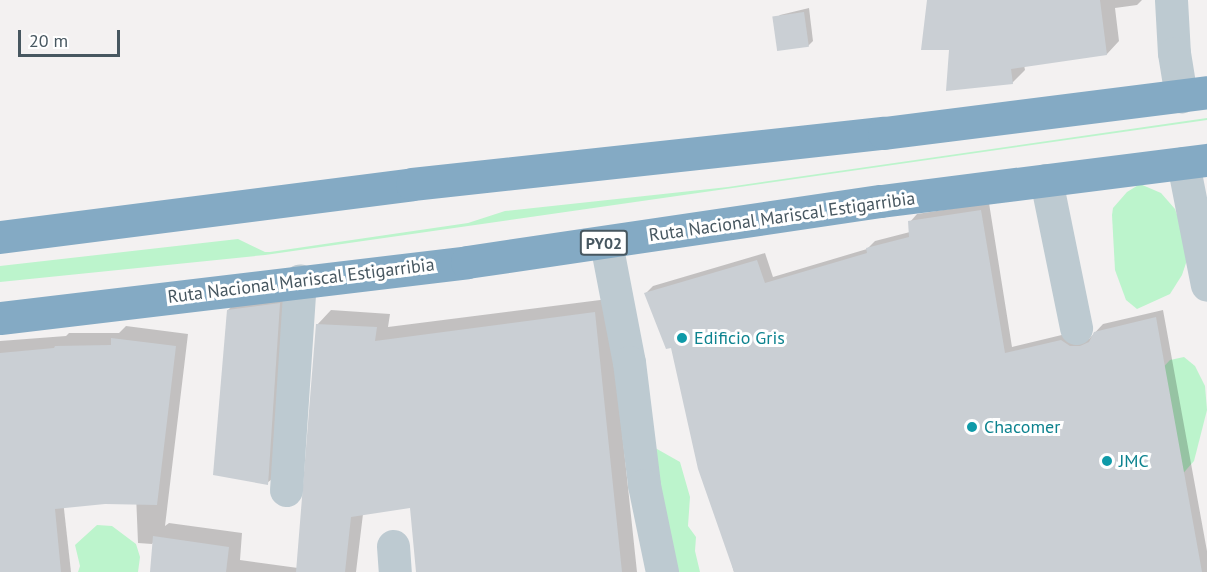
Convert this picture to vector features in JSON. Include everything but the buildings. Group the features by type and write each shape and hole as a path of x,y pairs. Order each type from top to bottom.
{"highway":[{"path":"0,237 412,184 884,133 1194,94"},
{"name":"Ruta Nacional Mariscal Estigarribia","path":"0,318 606,243 881,201 1195,161"}],"street":[{"path":"1171,0 1174,53 1194,94"},
{"path":"1195,161 1207,285"},
{"path":"1046,180 1076,328"},
{"path":"606,243 629,362 644,485 662,572"},
{"path":"286,490 300,280"}],"green space":[{"path":"1207,118 1207,120 265,255 0,282 0,266 238,239 265,252 270,252 468,223 505,211 728,187"},
{"path":"1140,184 1161,193 1175,209 1190,251 1182,275 1170,294 1137,309 1126,300 1115,270 1112,215 1113,208 1127,192"},
{"path":"1184,357 1195,366 1205,386 1207,410 1194,461 1179,478 1155,376 1170,360"},
{"path":"657,449 680,462 690,497 688,526 696,537 695,551 700,572 667,572 648,452"},
{"path":"97,525 112,526 136,544 140,557 138,572 78,572 80,566 75,545"}],"place":[{"name":"Edificio Gris","path":"682,338"},
{"name":"Chacomer","path":"972,427"},
{"name":"JMC","path":"1107,461"}]}
